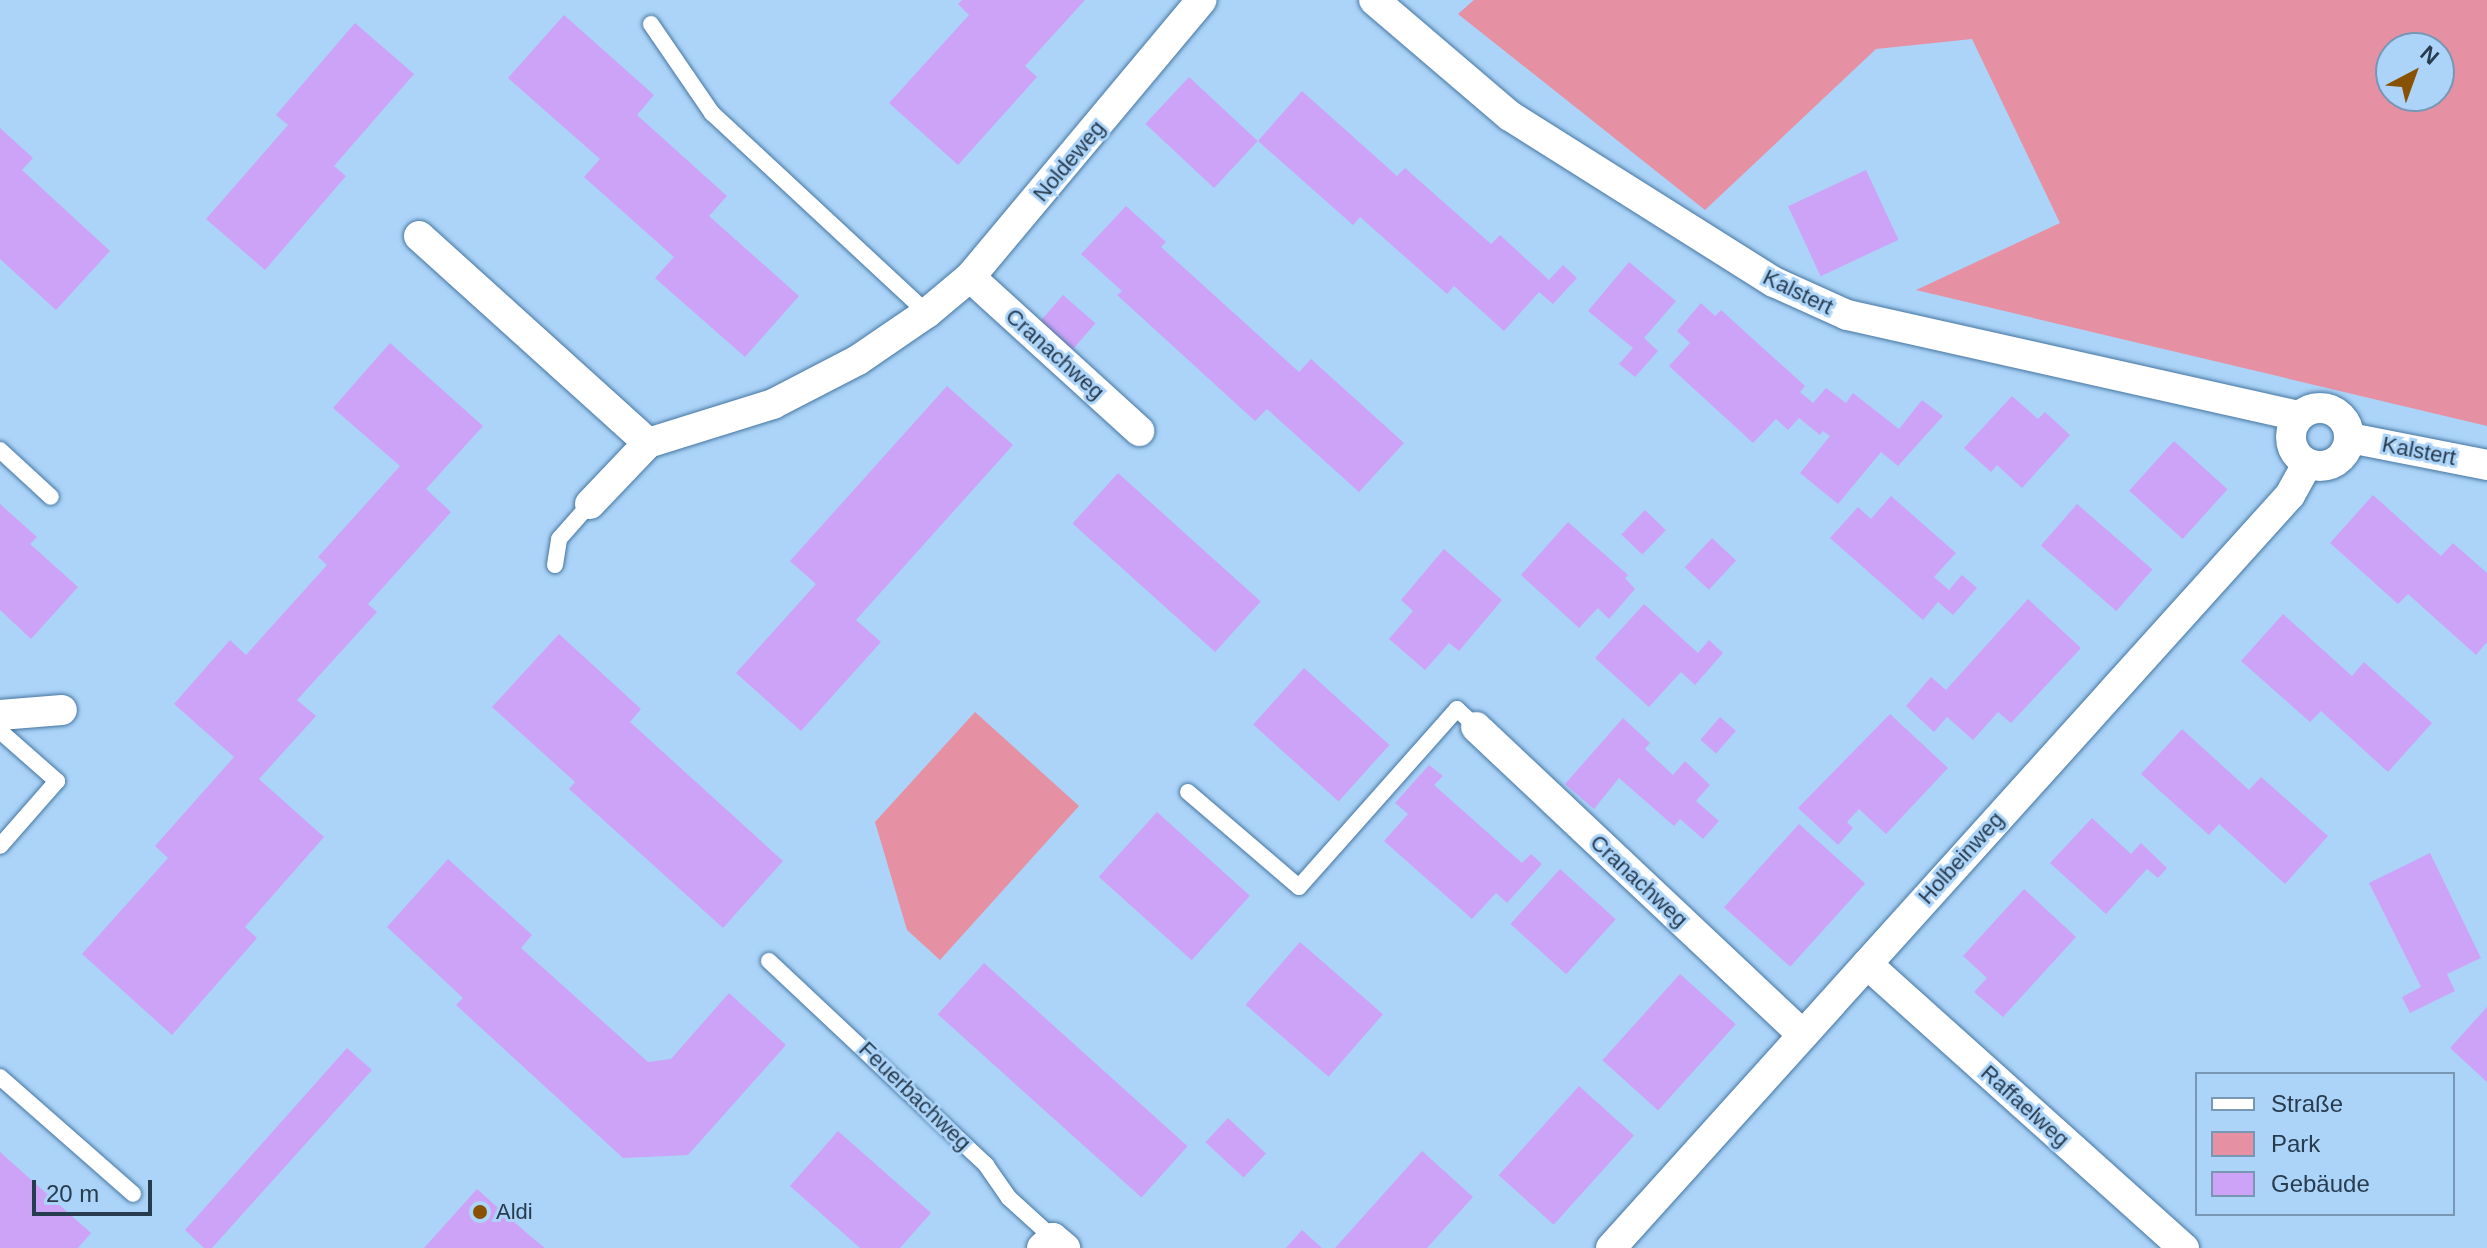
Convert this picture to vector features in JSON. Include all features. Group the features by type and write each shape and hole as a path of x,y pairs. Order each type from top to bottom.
{"street":[{"name":"Noldeweg","path":"590,504 648,443 773,404 858,360 927,313 970,277 1202,0"},
{"name":"Kalstert","path":"1374,0 1510,116 1774,282 1847,315 2298,416 2314,408 2332,409 2345,421 2350,438 2343,457 2327,467 2307,464"},
{"path":"419,236 648,443"},
{"name":"Cranachweg","path":"970,277 1139,431"},
{"path":"2298,416 2290,433 2293,452 2307,464"},
{"name":"Kalstert","path":"2350,438 2487,465"},
{"name":"Holbeinweg","path":"1611,1248 2290,495 2307,464"},
{"path":"0,715 62,710"},
{"name":"Cranachweg","path":"1467,718 1802,1034"},
{"name":"Raffaelweg","path":"1867,964 2184,1248"}],"lane":[{"path":"651,24 712,113 927,313"},
{"path":"0,450 51,497"},
{"path":"555,565 559,539 590,504"},
{"name":"Cranachweg","path":"1188,792 1299,887 1467,718"},
{"path":"0,731 57,781 0,846"},
{"name":"Feuerbachweg","path":"769,961 986,1165 1009,1198 1053,1245"},
{"path":"0,1077 133,1194"}],"green space":[{"path":"1474,0 2487,0 2487,426 1916,290 2060,223 1972,39 1876,49 1705,210 1458,14"},
{"path":"975,712 1079,806 940,960 907,930 875,822"}],"building":[{"path":"962,0 1085,0 1025,66 1037,77 958,165 889,103 969,15 958,4"},
{"path":"564,15 654,95 637,115 727,196 709,216 799,296 745,357 655,278 674,257 584,177 600,159 508,78"},
{"path":"355,23 414,74 334,166 346,176 265,270 206,219 288,125 276,115"},
{"path":"1189,77 1258,141 1214,188 1145,124"},
{"path":"1302,91 1397,176 1405,168 1491,244 1500,235 1549,280 1563,265 1577,278 1553,304 1539,292 1504,331 1454,286 1447,294 1360,217 1353,225 1258,141"},
{"path":"0,128 33,158 22,170 110,251 56,310 0,259"},
{"path":"1866,170 1899,240 1821,276 1788,206"},
{"path":"1126,206 1166,242 1161,247 1299,372 1311,359 1404,443 1359,492 1267,409 1255,421 1117,295 1122,291 1081,254"},
{"path":"1629,262 1676,301 1644,338 1658,351 1635,377 1619,364 1633,348 1588,311"},
{"path":"1063,295 1095,323 1072,350 1040,321"},
{"path":"1701,303 1715,316 1721,310 1805,386 1800,392 1813,403 1826,388 1846,403 1853,393 1899,429 1922,400 1943,416 1898,466 1881,452 1838,504 1800,473 1830,436 1823,431 1820,435 1799,418 1788,430 1776,419 1753,443 1669,366 1690,343 1677,331"},
{"path":"390,343 483,426 426,489 451,512 368,604 377,612 297,700 316,716 259,779 324,837 245,927 257,938 172,1035 82,954 168,858 155,846 234,757 174,704 230,640 246,655 327,565 318,557 400,466 333,408"},
{"path":"947,386 1013,445 856,620 881,642 801,731 736,673 816,584 790,561"},
{"path":"2012,396 2038,419 2045,412 2070,435 2022,488 1997,465 1991,472 1964,448"},
{"path":"2174,441 2228,489 2183,539 2129,491"},
{"path":"1118,473 1261,601 1215,652 1072,524"},
{"path":"2373,495 2441,556 2453,543 2487,573 2487,642 2476,655 2408,594 2398,604 2330,543"},
{"path":"1891,496 1956,553 1934,577 1949,590 1962,575 1977,588 1953,615 1938,602 1923,620 1830,538 1858,507 1871,519"},
{"path":"0,504 37,537 30,544 78,587 31,639 0,610"},
{"path":"2077,504 2152,570 2116,611 2041,546"},
{"path":"1645,510 1666,530 1642,555 1621,534"},
{"path":"1568,522 1628,575 1625,578 1635,589 1609,619 1598,608 1579,628 1521,575"},
{"path":"1712,538 1736,561 1709,590 1685,567"},
{"path":"1444,549 1502,600 1459,651 1449,643 1425,670 1389,639 1413,611 1401,600"},
{"path":"2028,599 2081,648 2011,723 1998,712 1973,740 1947,717 1934,732 1906,706 1931,677 1946,690"},
{"path":"1644,604 1698,653 1709,640 1723,653 1695,685 1681,672 1649,707 1595,658"},
{"path":"2283,614 2352,676 2364,662 2432,723 2388,772 2321,711 2310,722 2241,661"},
{"path":"559,634 641,709 630,722 783,861 723,928 569,789 575,782 492,707"},
{"path":"1304,668 1389,745 1339,801 1253,724"},
{"path":"1890,714 1948,768 1886,834 1859,809 1847,822 1853,828 1838,845 1798,808"},
{"path":"1720,717 1736,731 1716,753 1700,740"},
{"path":"1623,718 1650,743 1645,749 1673,775 1685,761 1710,785 1696,801 1719,821 1703,839 1680,819 1674,826 1619,778 1594,809 1565,784"},
{"path":"2182,729 2249,790 2261,777 2328,836 2285,884 2219,824 2209,835 2141,774"},
{"path":"1429,765 1443,776 1434,785 1522,863 1531,854 1542,864 1507,903 1496,893 1472,919 1384,841 1408,814 1395,803"},
{"path":"1157,812 1250,896 1192,960 1099,877"},
{"path":"2092,818 2131,854 2141,843 2167,868 2158,878 2147,869 2106,914 2050,863"},
{"path":"1799,824 1865,884 1790,967 1724,907"},
{"path":"2430,853 2481,958 2447,974 2455,991 2410,1013 2402,997 2421,987 2369,883"},
{"path":"448,859 532,935 521,948 648,1062 671,1059 729,993 786,1045 688,1155 623,1158 456,1005 463,998 387,927"},
{"path":"1560,869 1616,919 1566,974 1510,924"},
{"path":"2024,889 2076,937 2003,1017 1974,992 1987,978 1963,956"},
{"path":"1300,942 1383,1014 1329,1077 1246,1005"},
{"path":"984,963 1188,1146 1141,1198 938,1014"},
{"path":"1680,974 1736,1024 1658,1110 1602,1060"},
{"path":"2487,1007 2487,1082 2450,1048"},
{"path":"347,1048 372,1070 212,1248 204,1248 185,1230"},
{"path":"1579,1086 1634,1136 1554,1225 1499,1175"},
{"path":"1228,1118 1266,1153 1244,1178 1205,1142"},
{"path":"838,1131 931,1213 900,1248 860,1248 790,1186"},
{"path":"1422,1151 1473,1197 1427,1248 1335,1248"},
{"path":"0,1152 91,1233 78,1248 0,1248"},
{"name":"Aldi","path":"477,1189 529,1235 545,1248 424,1248"},
{"path":"1302,1230 1322,1248 1286,1248"}],"place":[{"name":"Aldi","path":"480,1212"}]}
